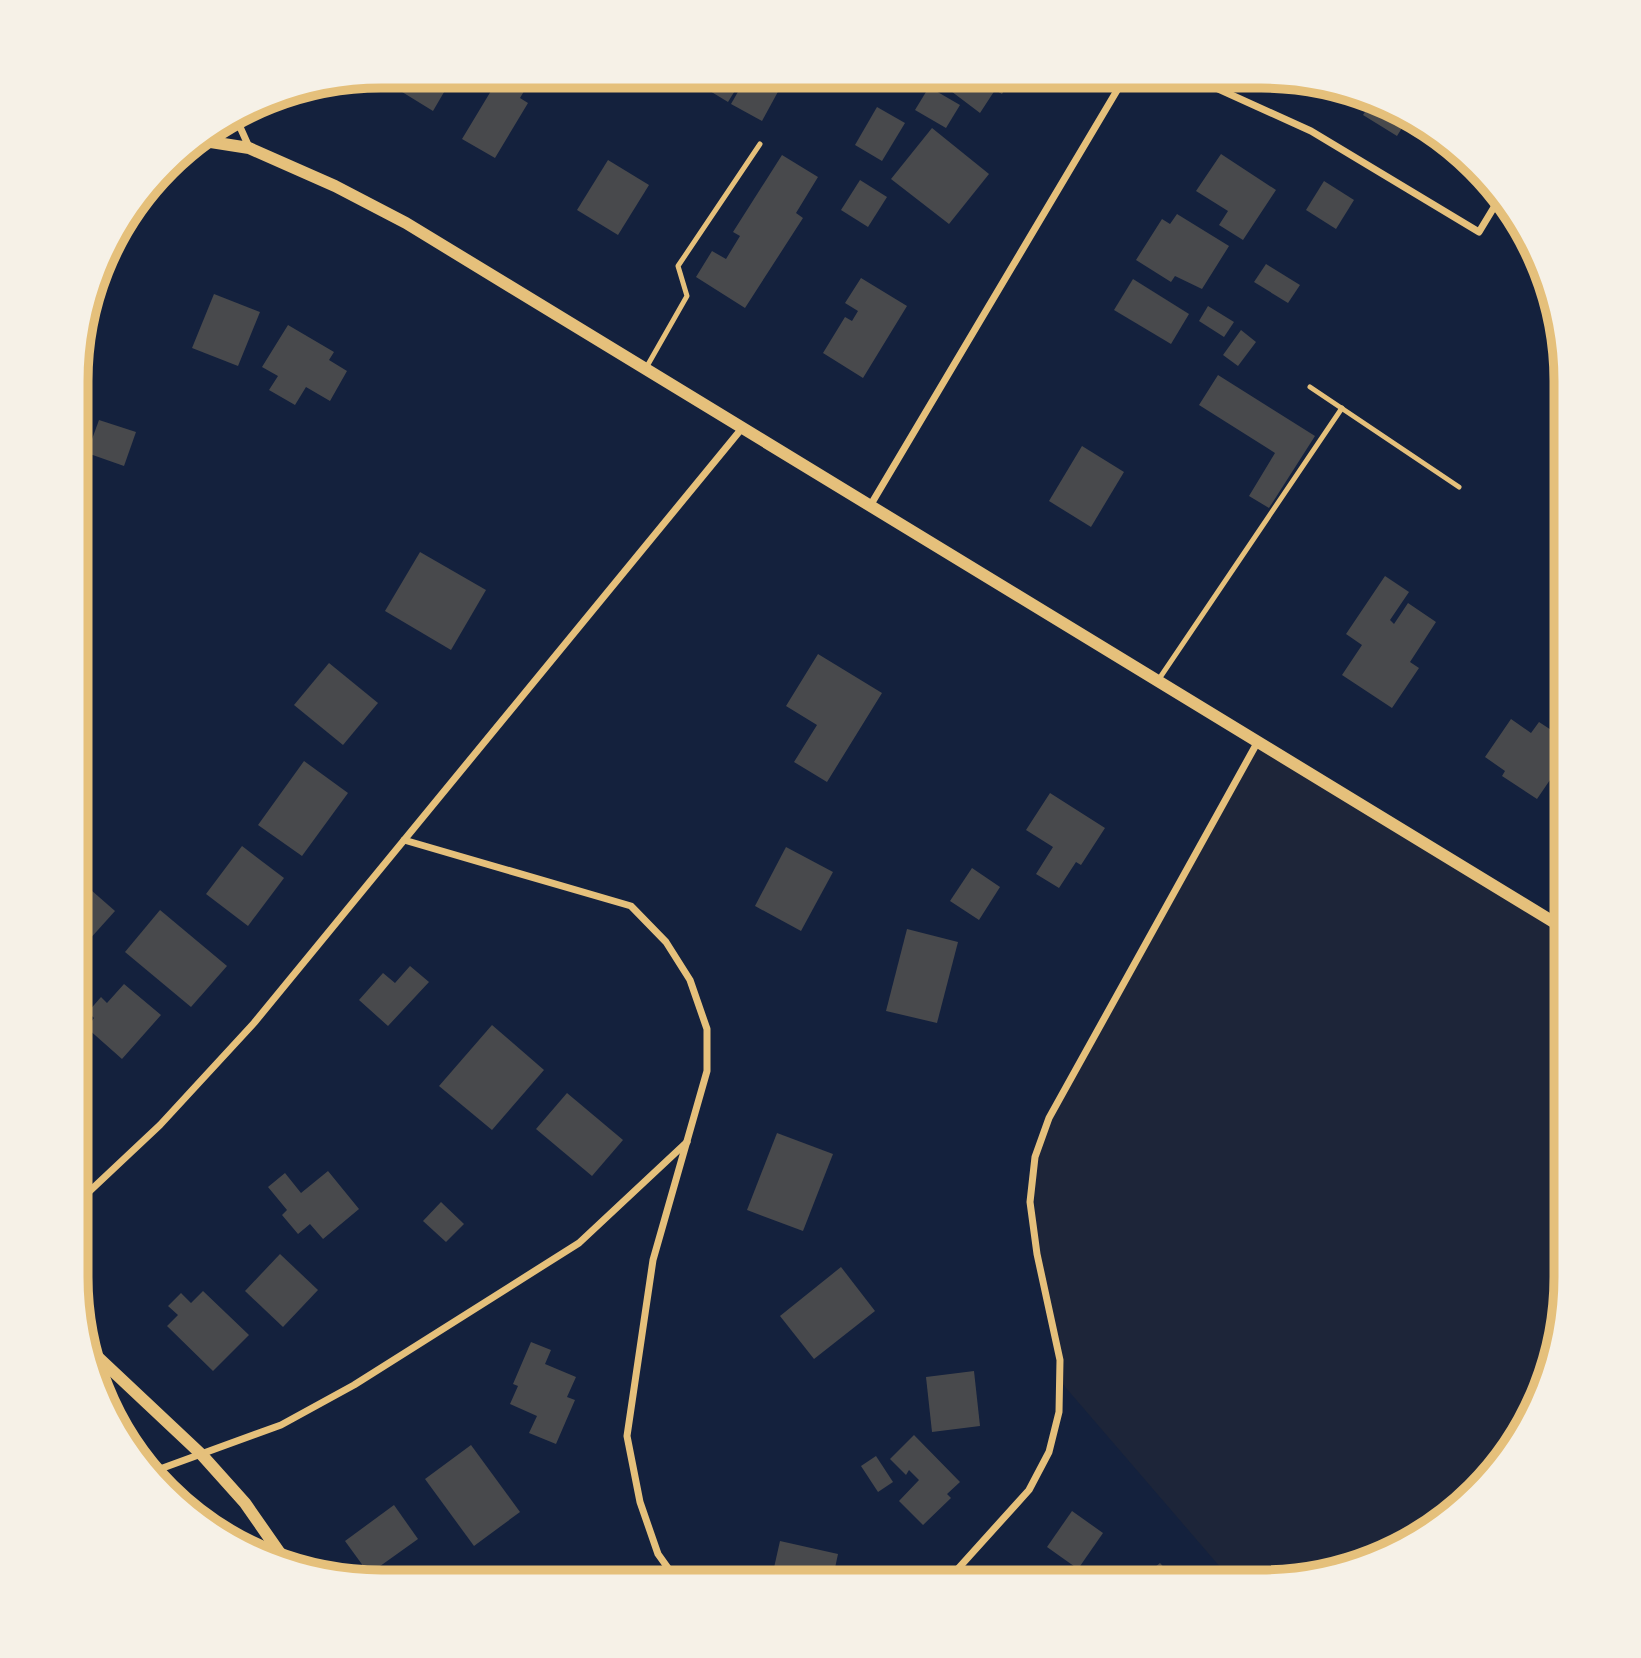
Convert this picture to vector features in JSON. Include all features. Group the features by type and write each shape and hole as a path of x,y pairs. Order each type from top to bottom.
{"street":[{"path":"870,506 1118,88"},
{"path":"1216,88 1311,131 1479,232 1495,205"},
{"path":"239,124 249,148"},
{"path":"211,142 249,148 335,186 406,223 1554,922"},
{"path":"88,1193 160,1125 254,1023 743,427"},
{"path":"956,1571 1030,1490 1048,1452 1059,1412 1060,1360 1037,1254 1030,1202 1035,1157 1049,1118 1257,743"},
{"path":"404,840 631,906 666,942 690,979 707,1029 707,1071 653,1260 627,1436 640,1502 658,1554 670,1571"},
{"path":"159,1470 281,1424 354,1385 579,1243 687,1142"},
{"path":"98,1358 202,1455 245,1503 279,1552"}],"lane":[{"path":"646,368 687,296 678,266 760,144"},
{"path":"1310,387 1459,487"},
{"path":"1157,682 1342,408"}],"shaded area":[{"path":"1257,743 1554,922 1554,1277 1551,1316 1544,1353 1531,1390 1514,1424 1493,1456 1468,1485 1439,1510 1407,1531 1373,1548 1336,1561 1299,1568 1224,1571 1060,1381 1037,1254 1033,1177 1049,1118"}],"building":[{"path":"396,88 446,88 433,111"},
{"path":"493,88 526,88 520,98 528,103 495,158 462,139"},
{"path":"705,88 737,88 728,102"},
{"path":"740,88 780,88 762,121 731,104"},
{"path":"928,88 960,105 946,128 915,110"},
{"path":"947,88 1006,88 1002,94 995,90 980,113"},
{"path":"877,107 905,123 882,161 855,145"},
{"path":"1367,108 1404,125 1397,136 1363,115"},
{"path":"932,128 989,174 949,224 891,179"},
{"path":"1221,154 1276,190 1243,240 1219,225 1228,211 1196,191"},
{"path":"782,155 818,177 796,213 803,218 745,308 696,277 712,251 726,259 740,236 733,232"},
{"path":"608,160 649,185 618,235 577,210"},
{"path":"860,180 887,197 868,227 841,210"},
{"path":"1324,181 1354,200 1336,229 1306,210"},
{"path":"1177,214 1229,246 1202,289 1175,276 1171,282 1136,260 1162,219 1170,224"},
{"path":"1266,264 1300,285 1288,303 1254,282"},
{"path":"861,278 907,306 863,378 823,353 845,317 852,321 858,311 845,303"},
{"path":"1133,279 1189,314 1171,344 1114,310"},
{"path":"214,294 260,312 238,366 192,348"},
{"path":"1208,306 1234,322 1224,337 1199,321"},
{"path":"288,325 334,352 329,360 347,371 330,401 306,387 295,405 269,390 278,376 262,367"},
{"path":"1241,330 1256,342 1238,366 1223,355"},
{"path":"1218,375 1315,436 1269,508 1249,496 1275,453 1199,405"},
{"path":"99,420 136,432 124,466 88,453"},
{"path":"1082,446 1124,472 1091,527 1049,501"},
{"path":"420,552 486,590 451,650 385,611"},
{"path":"1385,576 1409,592 1390,620 1394,624 1408,603 1436,622 1410,662 1419,668 1392,708 1342,675 1362,645 1346,634"},
{"path":"818,654 882,693 827,782 794,762 817,725 786,706"},
{"path":"329,663 378,703 343,745 294,705"},
{"path":"1511,719 1531,733 1539,722 1554,732 1554,774 1537,799 1502,776 1505,771 1485,757"},
{"path":"304,761 348,793 302,856 258,825"},
{"path":"1050,793 1105,828 1081,865 1076,862 1059,888 1036,874 1053,847 1026,830"},
{"path":"242,846 284,878 248,926 206,894"},
{"path":"786,847 833,872 801,931 755,906"},
{"path":"972,868 1000,887 979,920 950,901"},
{"path":"88,887 115,911 88,941"},
{"path":"160,910 227,966 191,1007 125,952"},
{"path":"907,929 958,942 937,1023 886,1011"},
{"path":"410,966 429,982 388,1026 359,1000 383,973 395,983"},
{"path":"124,984 161,1015 122,1059 88,1029 94,1018 88,1012 101,997 107,1003"},
{"path":"492,1025 544,1070 492,1130 439,1086"},
{"path":"567,1093 623,1140 592,1176 536,1129"},
{"path":"777,1133 833,1154 803,1231 747,1210"},
{"path":"328,1171 359,1209 323,1239 310,1224 298,1234 282,1215 287,1210 268,1187 285,1173 301,1193"},
{"path":"441,1202 464,1224 446,1242 423,1221"},
{"path":"280,1254 318,1290 283,1327 245,1291"},
{"path":"841,1267 875,1311 814,1359 780,1316"},
{"path":"203,1291 249,1335 213,1371 167,1326 178,1315 168,1306 181,1293 191,1303"},
{"path":"531,1342 551,1350 545,1364 576,1377 567,1397 575,1400 556,1444 529,1433 537,1416 510,1404 518,1386 513,1384"},
{"path":"974,1371 980,1426 932,1432 926,1377"},
{"path":"914,1435 960,1482 947,1494 951,1498 923,1525 899,1501 919,1480 909,1470 906,1475 890,1459"},
{"path":"471,1445 520,1512 474,1546 425,1479"},
{"path":"876,1456 893,1482 878,1492 861,1466"},
{"path":"394,1505 418,1539 374,1571 366,1570 345,1541"},
{"path":"1072,1511 1103,1533 1078,1569 1047,1547"},
{"path":"780,1541 838,1554 834,1571 773,1571"},
{"path":"1160,1563 1167,1571 1150,1571"}]}
